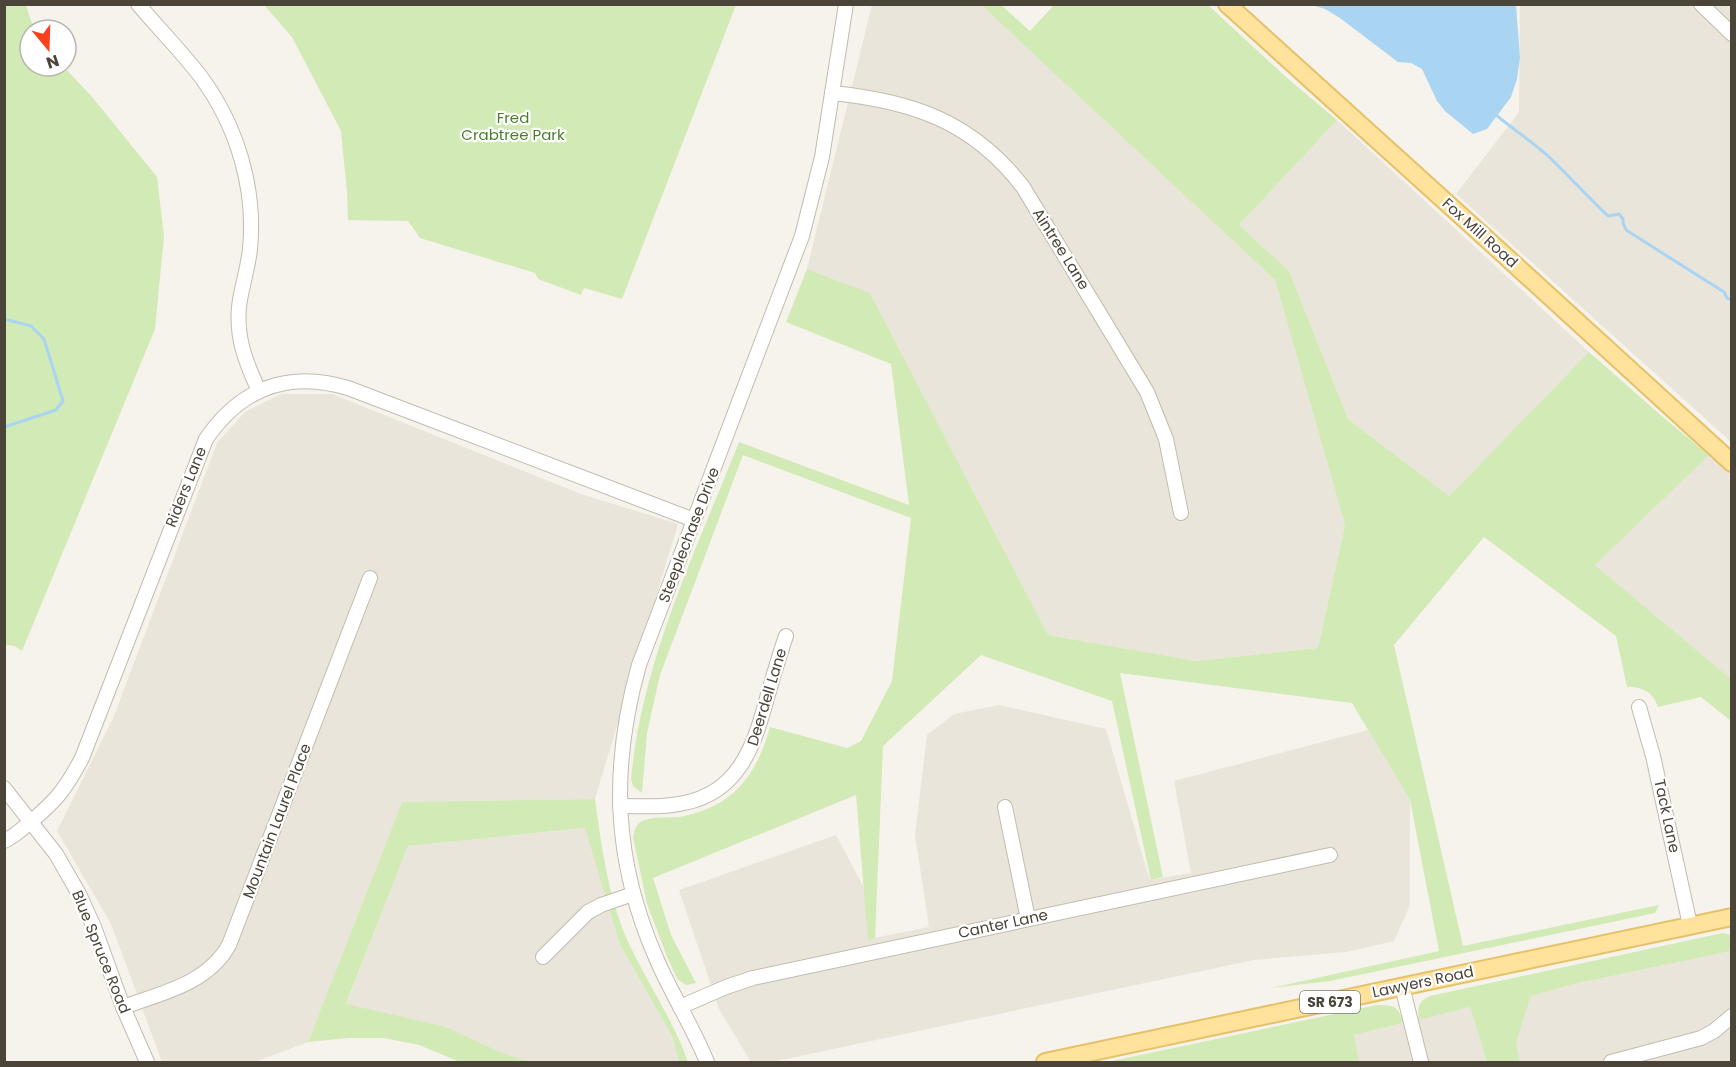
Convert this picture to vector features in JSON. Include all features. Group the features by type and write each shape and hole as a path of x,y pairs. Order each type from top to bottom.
{"main road":[{"name":"Fox Mill Road","path":"1227,4 1494,245 1731,464"},
{"name":"Lawyers Road","path":"1045,1062 1731,917"}],"street":[{"path":"138,4 200,76 223,112 237,145 244,170 251,223 250,249 239,306 239,332 245,360 258,391"},
{"name":"Steeplechase Drive","path":"707,1062 657,961 633,894 622,839 620,806 622,742 639,665 802,236 818,178 846,4"},
{"path":"1701,4 1731,34"},
{"name":"Aintree Lane","path":"832,93 871,97 937,117 970,136 1023,187 1147,392 1166,439 1181,513"},
{"name":"Riders Lane","path":"4,842 58,798 82,758 206,439 229,410 258,391 296,381 314,380 340,385 694,520"},
{"name":"Mountain Laurel Place","path":"123,1007 194,981 216,964 229,945 370,578"},
{"name":"Deerdell Lane","path":"620,806 669,806 686,803 716,790 729,780 740,767 756,736 786,636"},
{"name":"Tack Lane","path":"1639,707 1654,761 1690,925"},
{"name":"Blue Spruce Road","path":"4,788 56,854 79,894 147,1062"},
{"path":"1005,807 1028,919"},
{"name":"Canter Lane","path":"680,1007 753,978 1330,855"},
{"path":"543,957 588,912 633,894"},
{"path":"1402,986 1421,1062"},
{"path":"1611,1062 1701,1038 1714,1031 1731,1016"}],"shaded area":[{"path":"872,5 981,5 1275,280 1345,525 1318,648 1196,661 1048,635 870,293 807,269"},
{"path":"1520,5 1731,5 1731,442 1456,194 1519,112"},
{"path":"1337,120 1589,352 1449,496 1348,419 1289,271 1239,225"},
{"path":"281,394 332,394 581,494 678,524 595,799 402,802 308,1042 255,1062 162,1062 111,924 57,831 114,716 217,443 245,412"},
{"path":"1709,455 1731,475 1731,679 1595,565"},
{"path":"999,705 1106,729 1151,880 1191,873 1174,781 1368,730 1410,800 1410,905 1394,941 1346,952 1254,960 772,1062 751,1062 719,1009 679,890 836,835 864,888 869,939 929,927 915,835 927,735 954,714"},
{"path":"586,828 620,945 673,1038 679,1062 535,1062 507,1055 446,1027 346,1005 408,846"},
{"path":"1731,951 1731,1062 1520,1062 1516,1043 1531,996 1574,984"},
{"path":"1470,1007 1487,1062 1359,1062 1354,1035"}],"green space":[{"path":"4,5 26,5 30,18 18,18 18,78 74,78 93,98 157,177 164,236 155,329 22,651 15,646 4,645"},
{"name":"Fred Crabtree Park","path":"264,5 736,5 622,299 584,288 581,295 538,279 535,273 420,238 408,221 348,220 341,131 292,37"},
{"path":"981,5 1001,5 1030,31 1054,5 1208,5 1287,78 1337,120 1239,225 1289,271 1348,419 1449,496 1589,352 1709,455 1595,565 1731,679 1731,721 1701,697 1658,707 1653,697 1646,691 1627,687 1616,636 1484,537 1394,645 1463,946 1659,905 1655,913 1330,981 1271,988 1439,951 1410,800 1352,703 1120,673 1163,877 1151,880 1112,701 981,655 883,746 875,938 868,940 856,795 653,878 671,935 696,983 686,985 678,980 647,904 633,837 637,826 650,818 679,817 698,812 727,798 743,783 755,766 770,727 847,748 861,741 892,681 911,518 743,455 660,675 647,733 642,793 633,786 631,779 637,735 646,691 673,607 739,442 909,505 891,364 786,322 807,269 870,293 1048,635 1196,661 1318,648 1345,525 1275,280"},
{"path":"595,799 602,849 617,914 639,964 674,1028 688,1062 679,1062 673,1038 620,945 585,828 408,846 346,1004 446,1027 507,1055 535,1062 460,1062 419,1045 384,1038 348,1038 308,1042 402,802"},
{"path":"1723,933 1731,935 1731,951 1574,984 1531,996 1516,1043 1520,1062 1487,1062 1470,1007 1419,1020 1419,1005 1430,996"},
{"path":"1377,1005 1388,1005 1395,1008 1400,1013 1403,1023 1354,1035 1359,1062 1107,1062"}],"water":[{"path":"1312,5 1516,5 1520,58 1511,97 1487,129 1473,134 1445,111 1437,101 1422,69 1411,63 1398,62 1340,18 1325,9"}],"waterway":[{"path":"1496,115 1548,156 1608,216 1619,214 1626,230 1724,292 1727,298 1732,300"},
{"path":"4,319 31,326 44,339 63,401 56,410 4,427"}]}
